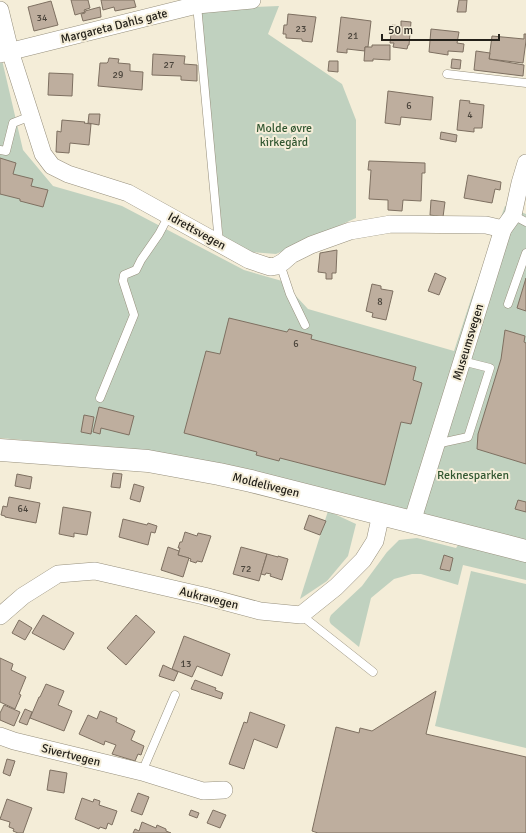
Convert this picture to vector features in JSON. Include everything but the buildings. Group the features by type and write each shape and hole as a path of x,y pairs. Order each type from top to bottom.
{"main road":[{"name":"Moldelivegen","path":"0,450 148,461 219,474 526,551"}],"street":[{"name":"Margareta Dahls gate","path":"5,53 197,5 252,0"},
{"name":"Idrettsvegen","path":"0,10 5,53 31,116 43,154 52,166 68,174 128,193 249,260 270,267 280,264"},
{"name":"Museumsvegen","path":"412,522 503,229 520,218 526,163"},
{"path":"280,264 291,255 317,243 350,231 391,224 486,225 503,229"},
{"path":"301,615 336,587 363,560 375,541 381,514"},
{"name":"Aukravegen","path":"0,616 23,596 58,574 95,571 204,596 260,611 301,615"},
{"name":"Sivertvegen","path":"0,736 29,745 142,772 203,791 224,790"}],"lane":[{"path":"197,5 219,243"},
{"path":"447,74 526,83"},
{"path":"0,150 6,151 13,123 31,116"},
{"path":"100,398 134,315 123,281 124,275 136,270 159,234 169,215"},
{"path":"508,304 526,253"},
{"path":"280,264 290,294 305,325"},
{"path":"436,444 468,437 490,368 462,361"},
{"path":"301,615 372,672"},
{"path":"142,772 175,696"}],"green space":[{"name":"Molde øvre kirkegård","path":"279,6 268,34 342,84 356,120 356,218 276,254 251,252 223,237 206,90 200,9"},
{"name":"Reknesparken","path":"2,60 23,150 53,186 122,206 244,270 282,281 308,309 454,351 471,299 505,206 526,214 526,545 148,451 0,438 0,61"},
{"path":"328,511 356,524 348,556 327,581 300,599"},
{"path":"417,538 456,548 461,541 526,558 526,580 463,565 458,585 421,574 412,574 394,579 371,598 359,647 331,624 331,615 362,586 387,552 399,540"},
{"path":"471,571 526,584 526,748 435,726"}]}
